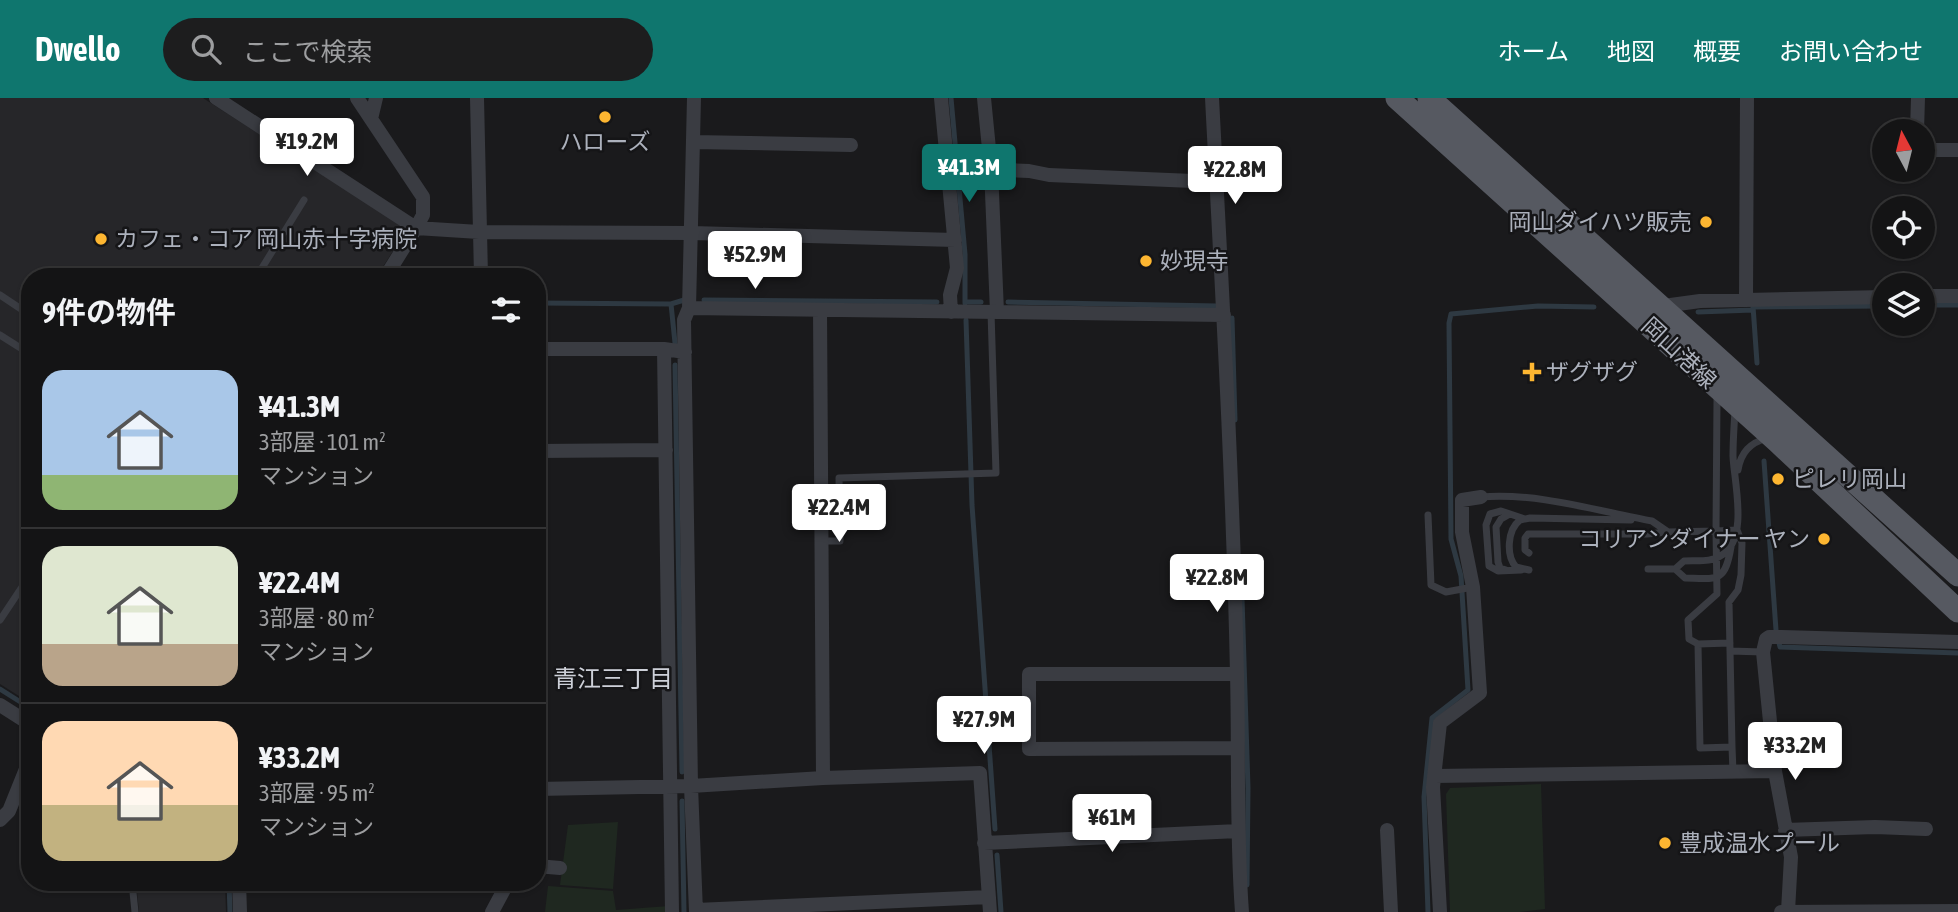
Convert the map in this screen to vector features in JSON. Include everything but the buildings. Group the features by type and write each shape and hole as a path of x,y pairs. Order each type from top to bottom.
{"main road":[{"name":"岡山港線","path":"1397,98 1650,312 1740,380 1958,575"},
{"name":"岡山港線","path":"1429,98 1650,312 1728,398 1958,611"}],"street":[{"path":"216,98 416,228 479,232 692,233 955,240"},
{"path":"357,98 423,197 423,215 391,268"},
{"path":"371,119 376,98"},
{"path":"477,98 481,268"},
{"path":"546,789 671,787 691,786 823,778 979,773 989,905 696,911 691,786 684,320 689,307 694,98"},
{"path":"941,98 957,268 950,295 951,312"},
{"path":"984,98 991,169 994,312"},
{"path":"1212,98 1224,315 1237,674 1241,912"},
{"path":"1746,299 1747,98"},
{"path":"1917,119 1918,98"},
{"path":"693,142 851,145"},
{"path":"1936,150 1958,150"},
{"path":"963,168 1029,171 1049,175 1217,182"},
{"path":"1935,296 1958,296"},
{"path":"1650,312 1746,299 1872,297"},
{"path":"689,307 1224,315"},
{"path":"820,310 823,778"},
{"path":"546,349 664,349 685,352"},
{"path":"664,349 672,912"},
{"path":"546,451 666,450"},
{"path":"1440,912 1434,776 1440,723 1480,692 1471,587 1462,532 1462,500 1481,496"},
{"path":"1958,642 1778,636 1766,639 1763,652 1775,771 1791,857 1784,911 1958,911"},
{"path":"1237,674 1029,674 1029,749 1237,748"},
{"path":"0,705 21,718"},
{"path":"1434,776 1775,771"},
{"path":"0,820 9,811 21,781"},
{"path":"1785,830 1875,827 1926,829"},
{"path":"1387,830 1391,912"},
{"path":"985,843 1238,831"},
{"path":"546,867 560,868"},
{"path":"239,891 240,912"},
{"path":"492,912 503,891"}],"lane":[{"path":"262,268 304,200"},
{"path":"0,295 21,309"},
{"path":"822,541 840,541 839,478 996,473 994,312"},
{"path":"0,335 21,348"},
{"path":"1737,478 1728,398 1740,380"},
{"path":"1740,380 1728,398 1717,400 1717,594 1688,620 1689,639 1698,644 1763,652"},
{"path":"1733,772 1729,602 1738,590 1741,575 1742,543 1737,530 1737,478 1740,460 1745,452 1756,442 1772,437"},
{"path":"1481,496 1526,496 1653,521 1668,532"},
{"path":"1525,518 1515,523 1510,535 1511,559 1516,568 1526,570 1494,570 1488,564 1486,525 1488,517 1494,512 1502,511 1525,518 1653,521"},
{"path":"1428,515 1431,585 1446,592 1471,587"},
{"path":"1529,554 1525,550 1525,538 1528,534 1647,534 1737,530"},
{"path":"1647,569 1675,569 1684,561 1724,555 1737,530"},
{"path":"1675,569 1685,578 1716,577 1725,572 1728,566 1731,543"},
{"path":"0,621 21,589"},
{"path":"1698,644 1700,748 1731,747"},
{"path":"133,891 135,912"}],"shaded area":[{"path":"0,98 203,98 407,229 382,268 21,268 21,697 0,684"},
{"path":"1541,784 1545,909 1520,912 1450,912 1446,794 1450,788"},
{"path":"618,822 613,889 560,885 568,825"},
{"path":"548,886 613,891 616,910 669,906 669,912 545,912"},
{"path":"137,891 225,891 226,912 139,912"}],"waterway":[{"path":"951,98 965,254 965,303"},
{"path":"675,343 671,304 684,300"},
{"path":"704,300 937,302"},
{"path":"965,302 981,302"},
{"path":"1008,302 1218,306"},
{"path":"546,303 671,304"},
{"path":"1935,305 1958,305"},
{"path":"1428,912 1424,797 1432,718 1468,690 1461,576 1451,539 1451,314 1538,306 1594,307"},
{"path":"1753,306 1757,363"},
{"path":"1753,307 1872,306"},
{"path":"1698,312 1753,310"},
{"path":"1232,318 1235,420"},
{"path":"966,320 972,505 995,829"},
{"path":"675,365 682,772"},
{"path":"1764,461 1776,630 1780,647 1958,653"},
{"path":"1241,566 1248,788 1247,885"},
{"path":"0,689 21,702"},
{"path":"682,801 684,912"},
{"path":"997,855 1001,912"},
{"path":"229,891 230,912"}],"place":[{"name":"ハローズ","path":"605,117"},
{"name":"岡山ダイハツ販売","path":"1706,222"},
{"name":"カフェ・コア 岡山赤十字病院","path":"101,239"},
{"name":"妙現寺","path":"1146,261"},
{"name":"ザグザグ","path":"1532,372"},
{"name":"ピレリ岡山","path":"1778,479"},
{"name":"コリアンダイナー ヤン","path":"1824,539"},
{"name":"豊成温水プール","path":"1665,843"}],"district":[{"name":"青江三丁目","path":"613,679"}]}
